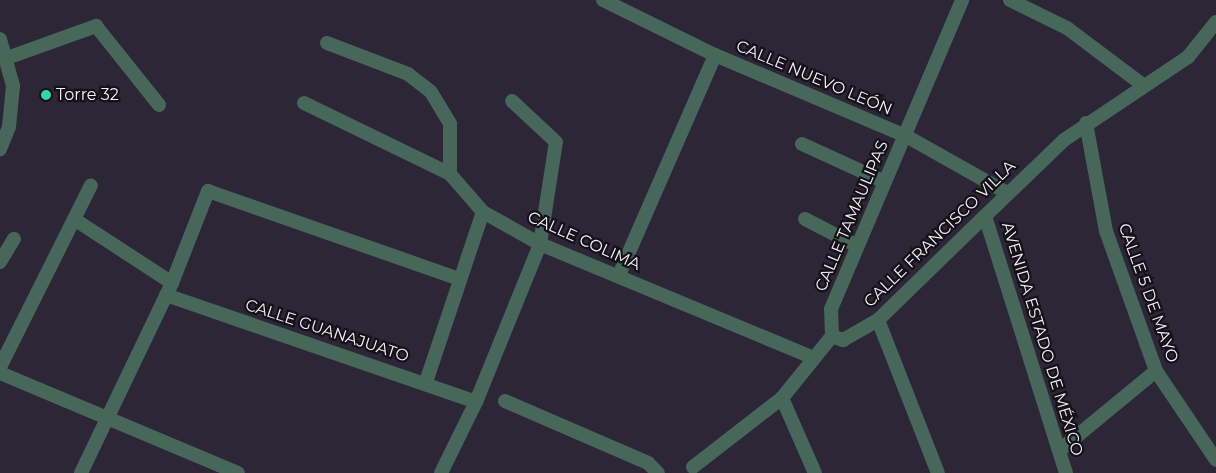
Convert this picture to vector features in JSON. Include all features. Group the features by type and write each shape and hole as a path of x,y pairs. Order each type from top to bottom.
{"street":[{"name":"CALLE NUEVO LEÓN","path":"603,0 629,5 715,55 906,136 1007,194"},
{"name":"CALLE TAMAULIPAS","path":"832,336 831,308 906,136 962,0"},
{"path":"1010,0 1067,28 1143,85"},
{"name":"CALLE FRANCISCO VILLA","path":"832,336 843,340 878,320 1007,194 1086,123 1188,57 1216,22"},
{"path":"7,58 96,26 159,105"},
{"path":"0,39 7,58 13,106 0,149"},
{"path":"327,44 408,74 431,92 450,124 450,174"},
{"path":"619,275 715,55"},
{"path":"441,473 476,402 540,244 556,142 512,101"},
{"name":"CALLE COLIMA","path":"304,103 450,174 483,212 540,244 619,275 814,358"},
{"name":"CALLE 5 DE MAYO","path":"1086,123 1106,231 1156,371 1216,460"},
{"path":"802,144 885,182"},
{"path":"0,366 91,185"},
{"path":"81,473 169,289 208,191 457,278"},
{"path":"426,382 457,278 483,212"},
{"name":"AVENIDA ESTADO DE MÉXICO","path":"985,216 1066,473"},
{"name":"CALLE GUANAJUATO","path":"74,219 169,289 476,402"},
{"path":"805,219 857,246"},
{"path":"0,262 14,238"},
{"path":"878,320 938,473"},
{"path":"693,467 782,398 832,336"},
{"path":"1060,450 1156,371"},
{"path":"0,373 109,417 238,473"},
{"path":"782,398 816,473"},
{"path":"505,402 648,463 658,473"}],"place":[{"name":"Torre 32","path":"46,95"}]}
